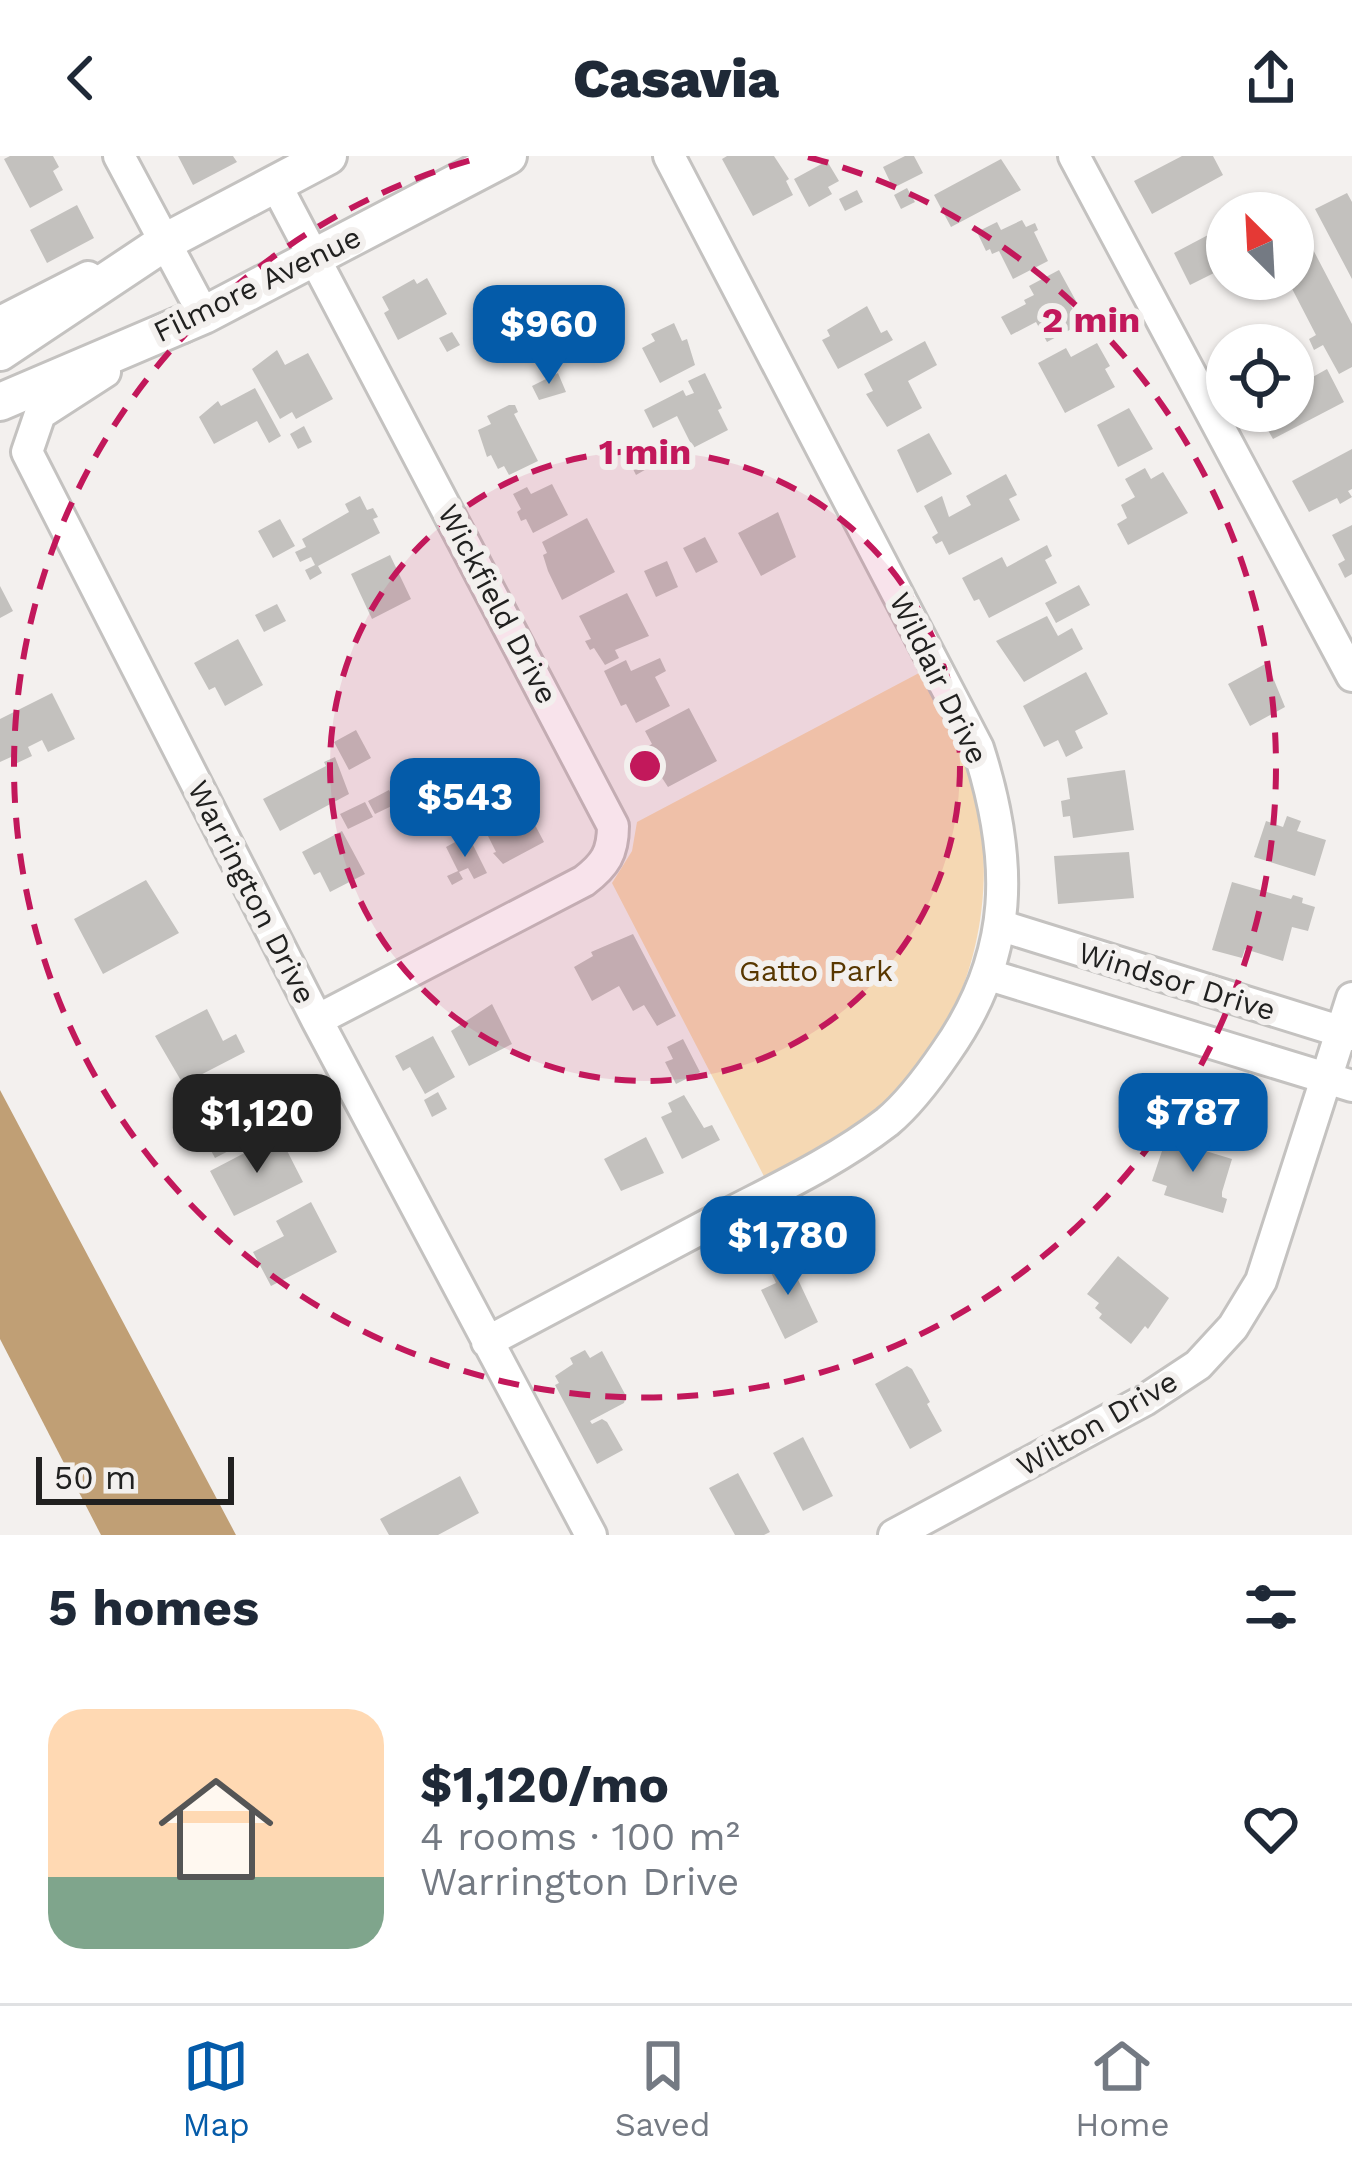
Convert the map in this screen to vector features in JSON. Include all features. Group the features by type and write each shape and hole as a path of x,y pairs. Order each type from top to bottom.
{"street":[{"path":"119,156 204,315"},
{"path":"0,322 328,156"},
{"name":"Filmore Avenue","path":"0,402 204,315 508,156"},
{"name":"Wildair Drive","path":"487,1342 817,1168 890,1119 954,1041 989,976 1002,926 998,828 978,748 669,156"},
{"path":"1074,156 1352,676"},
{"name":"Wickfield Drive","path":"276,184 613,826 613,845 603,866 584,881 317,1020"},
{"path":"0,352 165,242"},
{"name":"Warrington Drive","path":"204,315 40,414 27,452 317,1020 591,1535"},
{"name":"Windsor Drive","path":"1002,926 1346,1034"},
{"name":"Windsor Drive","path":"989,976 1339,1083"},
{"name":"Wilton Drive","path":"894,1535 1145,1400 1198,1365 1233,1327 1262,1282 1339,1083 1352,998"}],"green space":[{"name":"Gatto Park","path":"919,673 962,759 982,835 979,928 967,974 950,1018 897,1095 862,1126 768,1184 612,883 632,851 637,822"}],"shaded area":[{"path":"0,1090 236,1535 101,1535 0,1339"}],"building":[{"path":"53,156 59,167 53,171 63,190 30,208 4,159"},
{"path":"178,156 233,156 237,162 193,185"},
{"path":"774,156 793,195 753,216 722,159"},
{"path":"914,156 923,173 893,188 883,167"},
{"path":"1182,156 1213,156 1223,175 1152,214 1134,181"},
{"path":"1001,159 1021,190 951,227 934,195"},
{"path":"827,161 839,181 828,187 832,194 809,207 794,179"},
{"path":"907,188 915,202 901,209 894,195"},
{"path":"857,190 863,202 845,211 839,199"},
{"path":"1347,193 1352,202 1352,279 1315,209"},
{"path":"77,205 94,238 47,263 30,230"},
{"path":"1022,220 1026,227 1035,223 1038,230 1034,232 1048,261 1013,279 999,251 986,251 977,232 997,222 1001,230"},
{"path":"1206,236 1206,277 1190,285 1174,253"},
{"path":"1314,251 1352,324 1352,367 1339,374 1323,345 1314,350 1316,335 1298,300 1314,300"},
{"path":"1059,270 1076,301 1070,304 1081,324 1047,342 1036,322 1011,335 1001,317 1026,304 1024,300 1034,295 1029,286"},
{"path":"427,278 447,314 398,340 384,313 389,310 382,297 414,279 417,284"},
{"path":"867,306 881,333 887,330 893,340 838,369 822,340 830,336 827,330"},
{"path":"674,323 682,341 687,339 695,365 660,383 642,348 655,341 651,334"},
{"path":"452,332 460,345 447,352 439,338"},
{"path":"925,341 937,365 908,381 922,408 887,427 866,394 873,391 864,374"},
{"path":"1097,343 1115,387 1065,413 1038,363 1066,348 1071,357"},
{"path":"277,350 285,365 308,353 333,399 296,419 292,412 280,419 252,369"},
{"path":"1327,369 1344,402 1314,418 1314,376"},
{"path":"558,373 566,392 539,400 532,386"},
{"path":"705,373 728,430 693,448 677,416 653,428 644,410 683,390 686,396 694,393 688,381"},
{"path":"255,388 281,436 269,443 257,421 214,444 199,417 218,401 221,406"},
{"path":"515,405 518,412 514,414 538,461 509,475 504,466 498,469 491,455 487,457 478,430 491,424 487,416"},
{"path":"1129,408 1153,449 1118,467 1097,425"},
{"path":"304,426 312,442 298,449 290,434"},
{"path":"929,433 952,474 917,493 897,450"},
{"path":"1352,449 1352,489 1348,491 1352,497 1340,504 1337,498 1309,512 1292,481"},
{"path":"644,454 650,467 636,475 629,461"},
{"path":"1145,468 1151,479 1163,472 1188,513 1128,545 1117,524 1127,518 1121,505 1135,497 1125,479"},
{"path":"1006,474 1017,495 1009,499 1020,520 949,555 942,541 936,544 932,537 938,533 924,506 942,496 949,517 971,505 966,496"},
{"path":"552,484 568,515 533,533 526,519 521,521 513,494 527,487 531,494"},
{"path":"360,496 367,510 373,508 378,517 373,519 380,533 318,566 322,573 310,580 305,570 315,565 311,557 300,562 295,552 306,547 302,539 349,512 345,504"},
{"path":"778,512 796,557 761,576 738,533"},
{"path":"587,518 615,572 562,600 548,571 542,542"},
{"path":"280,519 295,546 273,558 258,531"},
{"path":"1352,525 1352,574 1345,578 1338,564 1345,560 1332,535"},
{"path":"705,537 718,562 696,573 683,548"},
{"path":"1047,545 1052,556 1045,560 1057,583 989,618 962,578 1002,557 1007,567"},
{"path":"390,555 411,599 372,619 351,574"},
{"path":"667,561 678,587 656,597 644,571"},
{"path":"1079,585 1090,605 1056,623 1045,603"},
{"path":"0,586 13,611 0,618"},
{"path":"627,593 649,636 615,650 619,658 605,665 585,641 591,639 579,616"},
{"path":"277,604 286,621 264,632 255,615"},
{"path":"1047,616 1058,636 1072,628 1083,649 1024,682 996,641"},
{"path":"238,639 263,685 225,706 215,687 209,690 194,663"},
{"path":"660,658 666,671 655,677 670,706 636,723 626,704 621,706 604,671 626,660 631,671"},
{"path":"1267,663 1285,707 1250,726 1228,684"},
{"path":"1086,672 1108,714 1075,731 1083,748 1066,757 1058,740 1044,747 1023,706"},
{"path":"52,693 75,739 48,752 42,740 28,747 32,756 15,764 11,757 0,762 0,719"},
{"path":"689,708 717,761 668,787 643,749 652,744 645,731"},
{"path":"356,730 371,758 349,770 334,742"},
{"path":"335,757 349,794 280,831 263,799"},
{"path":"1125,770 1134,830 1073,838 1070,816 1063,817 1061,801 1070,799 1067,778"},
{"path":"389,790 396,804 375,814 368,801"},
{"path":"365,802 373,817 348,829 340,814"},
{"path":"519,811 528,829 535,825 544,842 503,864 493,853 485,830"},
{"path":"1287,816 1301,821 1297,831 1326,840 1315,876 1254,857 1266,821 1283,827"},
{"path":"342,831 365,874 330,892 302,852"},
{"path":"468,835 487,873 474,879 468,868 459,872 463,879 452,885 447,876 458,871 446,847"},
{"path":"1129,852 1134,898 1058,904 1054,856"},
{"path":"146,880 179,933 103,974 74,919"},
{"path":"1232,882 1291,899 1293,895 1303,898 1302,903 1315,907 1308,931 1292,927 1283,961 1245,949 1242,958 1212,950"},
{"path":"633,934 676,1016 657,1026 644,1005 633,1011 619,986 592,1001 574,967 593,956 591,952"},
{"path":"492,1004 512,1044 469,1066 451,1031"},
{"path":"207,1009 223,1041 236,1034 245,1052 183,1084 155,1036"},
{"path":"433,1036 455,1077 425,1094 410,1067 403,1071 395,1056"},
{"path":"683,1039 700,1072 676,1084 665,1062 673,1059 667,1047"},
{"path":"241,1082 248,1087 253,1103 249,1105 253,1112 257,1109 267,1131 215,1158 202,1134 189,1140 176,1116 198,1100"},
{"path":"438,1092 447,1109 432,1117 424,1100"},
{"path":"684,1095 704,1128 712,1125 720,1140 682,1159 661,1117 672,1112 668,1103"},
{"path":"279,1135 303,1182 234,1216 210,1171"},
{"path":"646,1137 664,1173 621,1191 604,1159"},
{"path":"1166,1139 1232,1159 1222,1192 1227,1199 1223,1213 1164,1195 1167,1186 1152,1181"},
{"path":"311,1202 337,1252 271,1286 253,1252 284,1236 276,1221"},
{"path":"785,1252 818,1322 785,1339 761,1290 776,1283 766,1262"},
{"path":"1118,1256 1169,1298 1131,1344 1099,1318 1102,1314 1095,1308 1099,1303 1087,1294"},
{"path":"585,1350 590,1358 602,1351 626,1396 624,1403 590,1421 607,1422 623,1450 597,1464 555,1385 559,1383 555,1376 573,1364 570,1358"},
{"path":"907,1366 942,1431 910,1449 875,1384"},
{"path":"803,1437 833,1496 803,1511 773,1453"},
{"path":"738,1473 770,1532 764,1535 735,1535 709,1488"},
{"path":"460,1476 479,1513 438,1535 389,1535 380,1519"}]}
